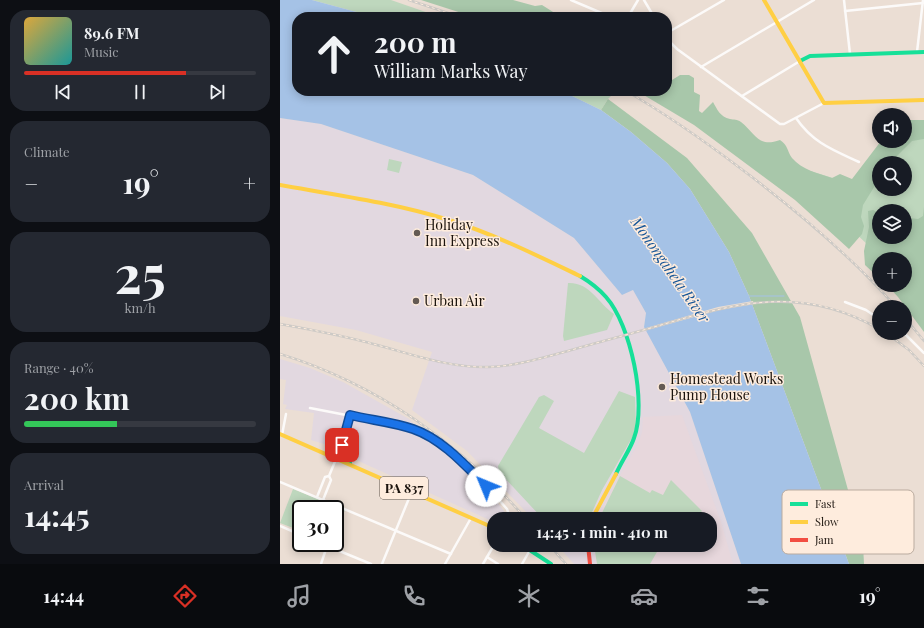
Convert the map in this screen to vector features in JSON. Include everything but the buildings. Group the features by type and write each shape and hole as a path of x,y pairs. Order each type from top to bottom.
{"street":[{"path":"571,0 599,12"},
{"path":"631,12 638,0"},
{"path":"644,0 651,12"},
{"path":"672,30 724,0"},
{"path":"764,0 824,102"},
{"path":"702,67 814,0"},
{"path":"844,0 850,54"},
{"path":"845,10 923,1 917,52"},
{"path":"672,44 780,124 784,124 824,102 924,100"},
{"path":"742,96 810,56 924,52"},
{"path":"796,118 806,133 831,150 859,162"},
{"path":"280,185 387,203 450,220 491,236 580,276 607,298 618,315 632,353 636,369 638,418 634,438 596,512"},
{"path":"844,302 866,310 872,314"},
{"path":"911,340 924,353"},
{"path":"310,408 415,429 427,435 461,461 507,509 508,512"},
{"path":"281,434 286,414"},
{"path":"317,497 325,477 329,476 337,458 346,435 350,415"},
{"name":"PA 837","path":"281,434 487,524"},
{"path":"325,453 333,450 346,435"},
{"path":"346,435 346,454 351,464"},
{"path":"280,482 323,500 331,480 329,476"},
{"path":"382,564 412,491"},
{"path":"344,509 451,554"},
{"path":"445,564 472,517"},
{"path":"280,527 292,532"},
{"path":"321,564 325,552"},
{"path":"342,552 371,564"},
{"path":"484,564 490,552"},
{"path":"522,564 529,552"},
{"path":"533,552 552,564"},
{"path":"589,552 590,564"},
{"path":"487,557 498,564"}],"shaded area":[{"path":"280,118 321,124 473,175 574,238 622,295 633,290 646,313 644,327 690,412 741,564 574,564 563,552 717,552 717,512 526,512 467,451 412,410 432,352 356,330 280,316"},
{"path":"280,359 310,368 343,382 409,419 426,437 460,463 491,494 505,512 487,512 487,519 365,464 327,445 311,440 314,413 285,409 287,405 283,404 286,380 280,379"},
{"path":"682,415 721,522 733,564 596,564 595,552 717,552 717,512 600,512 638,444 642,432 643,417"}],"green space":[{"path":"312,0 391,0 426,12 356,12"},
{"path":"421,0 513,0 535,6 542,5 553,12 458,12"},
{"path":"680,75 689,75 694,78 694,92 700,95 699,111 702,113 713,102 721,115 741,122 762,141 773,142 780,140 786,146 792,158 800,165 810,171 832,178 840,174 852,179 876,148 905,148 897,156 872,156 872,190 863,205 861,217 864,226 862,234 849,249 795,200 694,125 645,96 672,96 672,80"},
{"path":"572,96 611,96 601,110"},
{"path":"608,99 687,158 752,233 800,317 848,490 821,490 749,296 729,252 690,189 667,163 631,132 601,110"},
{"path":"912,120 924,120 924,139 912,141"},
{"path":"924,127 924,290 912,270 912,252 876,252 837,216 804,169 852,184 872,168 872,196 912,196 912,156 887,156 897,148 912,148 912,136"},
{"path":"389,159 402,162 399,173 387,170"},
{"path":"924,207 924,332 912,316 912,300 900,300 893,292 912,292 912,252 872,252 872,272 865,265 864,251 869,227 868,211 872,210 872,244 912,244 912,218 918,219 923,216"},
{"path":"568,283 576,284 588,289 614,314 607,330 564,341 563,336"},
{"path":"619,391 635,397 636,425 633,436 602,490 592,512 536,512 499,472 498,466 539,397 544,395 554,401 539,428 584,453"},
{"path":"620,476 650,493 652,490 663,495 671,480 702,511 701,512 602,512"},
{"path":"293,489 320,500 292,500 292,528 280,523"},
{"path":"595,552 657,552 650,564 597,564"},
{"path":"845,554 864,554 864,564 849,564"}],"water":[{"name":"Monongahela River","path":"280,0 312,0 356,12 292,12 292,96 572,96 601,110 631,132 667,163 690,189 729,252 749,296 821,490 782,490 782,554 845,554 849,564 741,564 690,412 644,327 646,313 633,290 622,295 574,238 473,175 321,124 280,118"}],"pier":[{"path":"753,301 754,304 719,310 644,331 643,329 718,307"}],"waterway":[{"path":"749,296 784,296"}],"railway":[{"path":"409,0 445,12"},
{"path":"634,96 698,137 781,200 841,251 889,300"},
{"path":"280,324 353,339 418,357 475,367 509,365 539,359 717,310 771,302 797,302 824,307 851,315 872,326"},
{"path":"912,326 924,341"},
{"path":"895,340 909,350 924,366"},
{"path":"280,354 316,367 350,382 383,399 415,419 445,441 473,465 520,512"},
{"path":"555,552 566,564"}],"traffic: fast":[{"path":"800,61 810,56 924,52"},
{"path":"580,276 600,291 615,310 623,326 634,365 639,405 638,423 634,438 616,474"},
{"path":"346,435 346,454 350,463"},
{"path":"533,552 551,564"}],"traffic: slow":[{"path":"764,0 824,103 924,100"},
{"path":"280,185 386,204 449,220 532,253 580,276"},
{"path":"280,434 487,525"},
{"path":"326,453 333,450 346,435"},
{"path":"596,512 616,474"}],"traffic: jam":[{"path":"589,552 590,564"}],"place":[{"name":"Holiday Inn Express","path":"417,233"},
{"name":"Urban Air","path":"416,301"},
{"name":"Homestead Works Pump House","path":"662,387"}],"route":[{"path":"342,445 348,428 350,415 408,427 427,435 438,443 461,461 486,486"}]}
